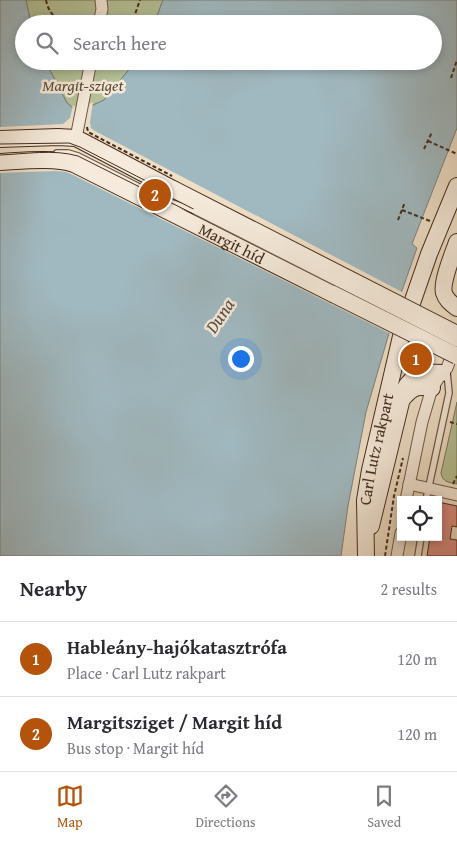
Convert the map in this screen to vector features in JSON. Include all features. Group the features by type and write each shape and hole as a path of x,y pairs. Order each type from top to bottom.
{"main road":[{"name":"Margit híd","path":"0,139 76,138 457,336"},
{"name":"Margit híd","path":"0,162 58,160 74,164 451,363"},
{"name":"Carl Lutz rakpart","path":"366,551 365,500 372,461 402,332 429,254 457,186"},
{"path":"457,242 443,287 447,299 457,308"},
{"path":"366,551 404,390 407,384 418,375 451,363"},
{"path":"401,400 414,388 432,388"}],"street":[{"path":"76,138 89,70"},
{"path":"406,496 422,422 432,388 451,363 457,344"},
{"path":"408,484 427,494 457,495"},
{"path":"397,556 400,541"}],"lane":[{"name":"Margit híd","path":"0,144 69,143 80,146 171,193 195,211"},
{"name":"Margit híd","path":"54,153 68,153 78,156 167,201 195,211 457,344"},
{"path":"27,154 36,154"},
{"name":"Margit híd","path":"173,189 195,211"},
{"name":"Margit híd","path":"422,326 451,363"},
{"name":"Margit híd","path":"422,326 457,336"},
{"path":"427,494 449,393 451,363"},
{"path":"418,556 420,541"}],"path":[{"path":"46,0 48,8 54,15"},
{"path":"135,15 140,0"},
{"path":"451,78 456,69 457,60"},
{"path":"424,150 432,132"},
{"path":"428,141 457,154"},
{"path":"398,220 405,202"},
{"path":"402,210 431,222"}],"green space":[{"path":"26,0 163,0 157,15 29,15"},
{"name":"Margit-sziget","path":"50,70 129,70 104,100 78,112 67,103"},
{"path":"457,402 457,484 445,480 441,473"}],"water":[{"name":"Duna","path":"0,0 26,0 29,15 15,15 15,70 50,70 67,103 78,112 104,100 129,70 442,70 442,15 157,15 163,0 457,0 457,128 412,244 417,248 399,299 366,412 348,506 341,556 0,556"}],"pier":[{"path":"93,102 90,122 91,128 95,131 404,293 391,334 66,172 0,173 0,127 63,124 70,118 73,105 78,109"}],"building":[{"path":"442,503 457,506 457,527 452,526 450,539 457,540 457,556 427,556 429,541 442,541"}],"tram line":[{"path":"0,144 69,143 80,147 457,341"},
{"path":"0,155 49,152 78,156 305,270"}],"place":[{"name":"Margitsziget / Margit híd","path":"155,195"},
{"name":"Hableány-hajókatasztrófa","path":"416,359"}]}
